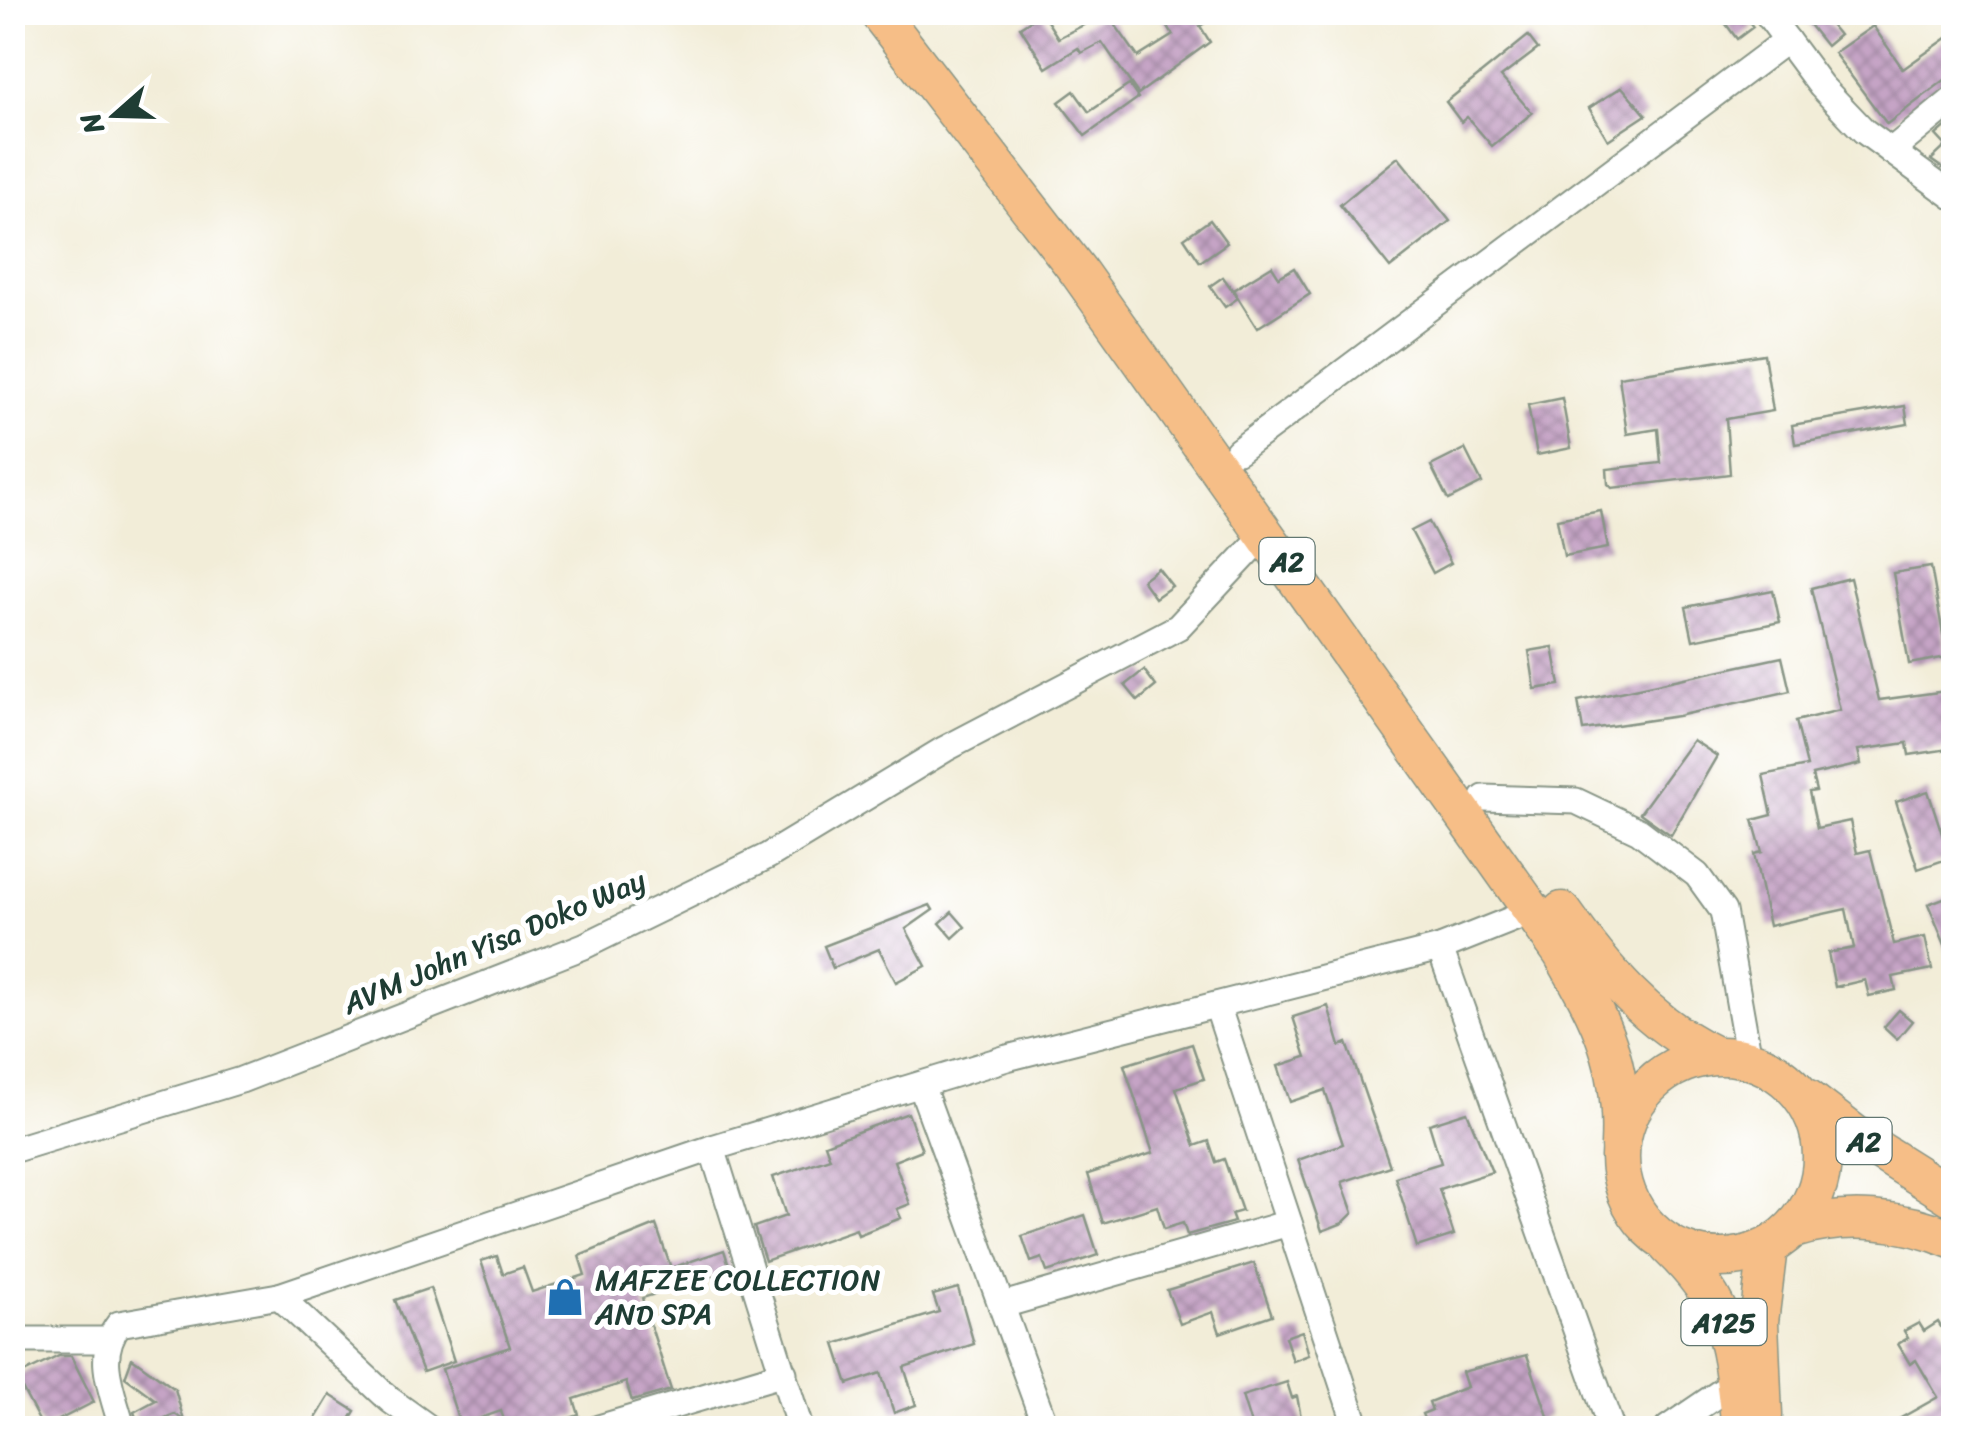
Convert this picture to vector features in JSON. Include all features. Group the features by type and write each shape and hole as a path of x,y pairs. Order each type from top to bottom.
{"highway":[{"name":"A2","path":"878,12 1078,271 1267,532 1533,912 1604,1027 1620,1085 1620,1145"},
{"name":"A2","path":"906,12 1238,451 1611,976 1665,1027 1748,1063 1954,1198"},
{"path":"1780,1238 1812,1201 1822,1167 1819,1132 1805,1101 1748,1063 1680,1064 1650,1083 1630,1111 1620,1145 1622,1180 1636,1213 1660,1238 1694,1256 1732,1258 1824,1220 1901,1223 1954,1240"},
{"name":"A125","path":"1660,1238 1712,1294 1723,1319 1741,1428"},
{"name":"A125","path":"1765,1428 1759,1338 1780,1238"}],"street":[{"path":"1766,12 1821,86 1864,130 1954,196"},
{"path":"1238,451 1787,40"},
{"path":"1892,151 1954,99"},
{"name":"AVM John Yisa Doko Way","path":"12,1150 241,1080 584,946 668,906 768,856 945,749 1178,627 1267,532"},
{"path":"1484,798 1576,801 1639,831 1697,875 1724,910 1748,1063"},
{"path":"122,1428 105,1359 107,1340 120,1324 280,1296 712,1148 920,1085 1440,948 1533,912"},
{"path":"1440,948 1611,1428"},
{"path":"1217,1005 1358,1428"},
{"path":"920,1085 1046,1428"},
{"path":"712,1148 800,1428"},
{"path":"1004,1305 1289,1223"},
{"path":"280,1296 390,1400 429,1428"},
{"path":"12,1340 107,1340"},
{"path":"599,1428 784,1373"},
{"path":"1668,1428 1734,1383"}],"building":[{"path":"1158,12 1223,12 1200,26 1210,42 1138,94 1102,42 1081,53 1078,48 1046,68 1020,27 1042,13 1058,38 1107,13 1138,57 1173,35"},
{"path":"1717,12 1742,12 1753,27 1737,39"},
{"path":"1799,12 1820,12 1839,35 1826,46"},
{"path":"1873,26 1903,69 1954,33 1954,73 1887,124 1834,53"},
{"path":"1528,36 1538,49 1501,77 1532,113 1492,146 1467,117 1461,122 1446,102"},
{"path":"1129,85 1138,98 1085,136 1059,102 1074,91 1089,112"},
{"path":"1622,87 1646,115 1608,140 1589,108"},
{"path":"1954,120 1954,176 1931,160 1946,146 1936,135"},
{"path":"1398,157 1450,221 1390,268 1340,205"},
{"path":"1210,220 1227,243 1200,262 1184,238"},
{"path":"1272,266 1279,277 1294,268 1310,294 1257,328 1233,290"},
{"path":"1223,277 1238,298 1225,307 1210,286"},
{"path":"1764,354 1773,411 1726,419 1730,474 1612,488 1608,484 1607,469 1661,463 1658,429 1627,434 1619,377"},
{"path":"1562,398 1571,448 1537,455 1528,405"},
{"path":"1905,406 1908,424 1795,444 1792,425"},
{"path":"1465,449 1482,483 1448,500 1431,466"},
{"path":"1601,511 1608,548 1564,556 1557,519"},
{"path":"1429,522 1451,563 1433,573 1411,531"},
{"path":"1931,567 1947,657 1909,664 1893,573"},
{"path":"1158,568 1172,586 1155,598 1142,580"},
{"path":"1850,578 1879,700 1954,690 1954,731 1946,732 1949,749 1909,755 1907,743 1858,750 1861,764 1812,775 1816,791 1809,792 1817,828 1850,821 1857,853 1870,850 1894,944 1925,937 1932,969 1893,977 1896,990 1869,996 1865,980 1835,987 1828,953 1854,948 1846,909 1769,926 1754,854 1762,852 1753,820 1772,815 1763,775 1807,766 1796,721 1840,710 1811,588"},
{"path":"1773,590 1780,622 1693,640 1686,607"},
{"path":"1553,647 1560,685 1535,689 1529,651"},
{"path":"1782,657 1790,691 1678,716 1583,730 1578,701"},
{"path":"1144,670 1156,686 1138,701 1125,685"},
{"path":"1693,740 1717,756 1671,835 1640,813"},
{"path":"1928,791 1950,858 1918,869 1896,802"},
{"path":"1954,894 1954,964 1953,964 1928,904"},
{"path":"930,905 933,910 906,929 926,966 896,982 879,949 833,968 824,946"},
{"path":"952,912 965,927 953,938 940,923"},
{"path":"1328,1006 1340,1046 1347,1043 1390,1166 1342,1182 1353,1213 1343,1223 1322,1231 1298,1160 1343,1144 1325,1090 1290,1102 1278,1066 1306,1057 1293,1017"},
{"path":"1899,1010 1912,1021 1897,1039 1884,1027"},
{"path":"1192,1044 1204,1079 1176,1088 1195,1146 1209,1141 1216,1162 1224,1159 1242,1211 1231,1214 1234,1222 1187,1235 1183,1223 1164,1229 1157,1206 1103,1223 1088,1174 1153,1153 1124,1065"},
{"path":"1467,1112 1492,1172 1439,1189 1454,1235 1417,1247 1395,1177 1441,1163 1429,1124"},
{"path":"908,1113 922,1150 894,1161 910,1204 897,1209 901,1218 858,1235 856,1229 765,1261 754,1227 786,1216 773,1177 830,1158 825,1144"},
{"path":"1085,1215 1098,1255 1047,1272 1042,1258 1031,1262 1022,1236"},
{"path":"656,1225 671,1268 724,1250 731,1271 642,1298 671,1390 632,1401 626,1382 574,1399 579,1415 540,1428 507,1428 501,1411 460,1425 442,1369 510,1347 481,1261 497,1256 503,1274 523,1267 532,1292 585,1275 579,1256"},
{"path":"1254,1263 1272,1315 1220,1333 1213,1312 1180,1324 1167,1290"},
{"path":"430,1288 454,1361 423,1372 395,1300"},
{"path":"958,1288 974,1344 904,1367 916,1405 894,1413 881,1373 848,1384 835,1344 939,1312 933,1295"},
{"path":"1938,1322 1951,1343 1944,1347 1954,1364 1954,1428 1883,1428 1938,1397 1916,1360 1910,1364 1898,1344 1908,1338 1904,1331 1919,1323 1924,1331"},
{"path":"1302,1331 1309,1355 1293,1361 1285,1337"},
{"path":"1527,1355 1548,1416 1540,1420 1544,1428 1428,1428 1422,1414 1432,1410 1429,1402 1467,1387 1462,1372"},
{"path":"59,1356 71,1356 94,1402 43,1428 16,1377"},
{"path":"132,1358 175,1389 184,1421 175,1414 140,1428 134,1412 156,1400 125,1377"},
{"path":"1287,1382 1292,1398 1297,1396 1303,1428 1252,1428 1242,1396"},
{"path":"330,1395 355,1411 345,1428 310,1428"}],"place":[{"name":"MAFZEE COLLECTION AND SPA","path":"565,1297"}]}
